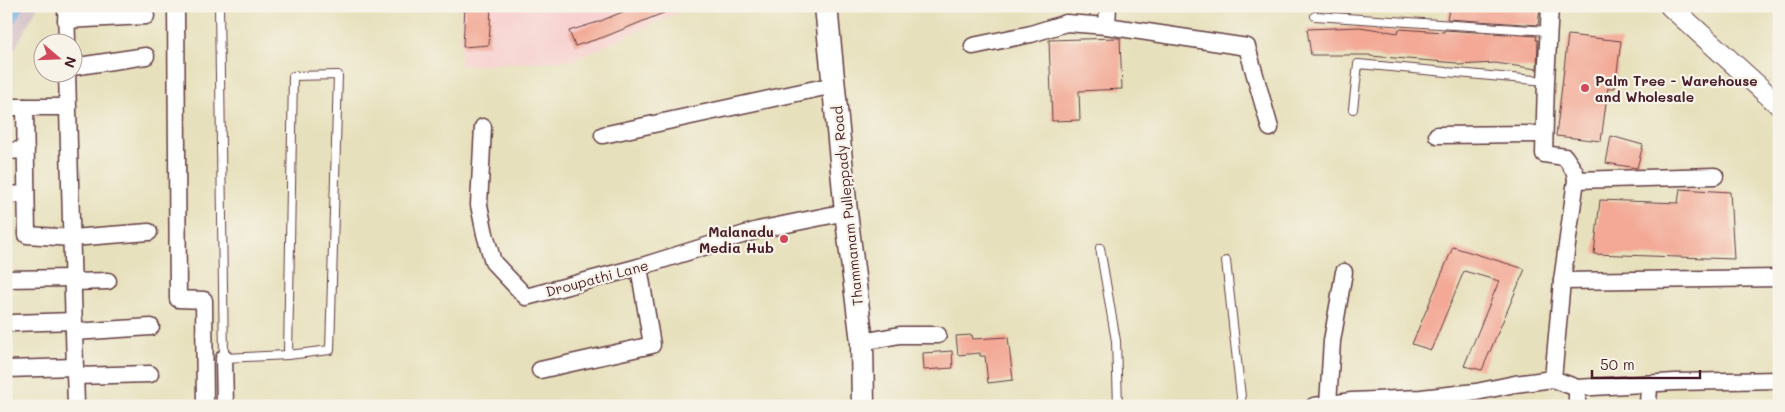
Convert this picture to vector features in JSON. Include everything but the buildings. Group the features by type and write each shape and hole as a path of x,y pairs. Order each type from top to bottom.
{"main road":[{"name":"Thammanam Pulleppady Road","path":"826,6 846,212 862,342 863,406"}],"street":[{"path":"176,6 178,298 204,300 205,406"},
{"path":"1107,26 1108,6"},
{"path":"1550,6 1544,154 1565,157 1575,172 1576,180 1562,281 1553,379"},
{"path":"1670,6 1779,105"},
{"path":"66,32 66,13 146,16"},
{"path":"973,46 1031,34 1066,23 1107,26 1247,47 1270,128"},
{"path":"82,66 146,56"},
{"path":"67,82 76,406"},
{"path":"603,135 834,85"},
{"path":"6,107 68,107"},
{"path":"25,108 27,235 72,238 150,232"},
{"name":"Droupathi Lane","path":"482,127 479,205 485,234 493,262 526,297 639,267 758,230 846,212"},
{"path":"1437,135 1544,134"},
{"path":"6,151 26,150"},
{"path":"1576,180 1716,176"},
{"path":"6,195 26,194"},
{"path":"540,370 652,345 639,267"},
{"path":"1344,272 1321,405 1352,401 1421,402 1515,384 1553,379 1577,388 1779,380"},
{"path":"1562,281 1779,278"},
{"path":"6,280 108,282"},
{"path":"13,323 74,327 151,327"},
{"path":"862,342 900,335 938,335"},
{"path":"224,358 225,406"},
{"path":"6,369 150,374"},
{"path":"1648,406 1649,384"},
{"path":"1577,388 1577,406"}],"lane":[{"path":"219,6 224,358 288,355 330,350 338,74 292,76 288,355"},
{"path":"1315,16 1549,31"},
{"path":"1353,109 1358,64 1546,81"},
{"path":"1100,248 1116,342 1118,406"},
{"path":"1226,262 1242,406"}],"shaded area":[{"path":"6,6 38,6 6,65"},
{"path":"461,6 692,6 574,60 460,66"}],"waterway":[{"path":"6,22 16,6"}],"place":[{"name":"Palm Tree - Warehouse and Wholesale","path":"1585,88"},
{"name":"Malanadu Media Hub","path":"784,239"}]}
